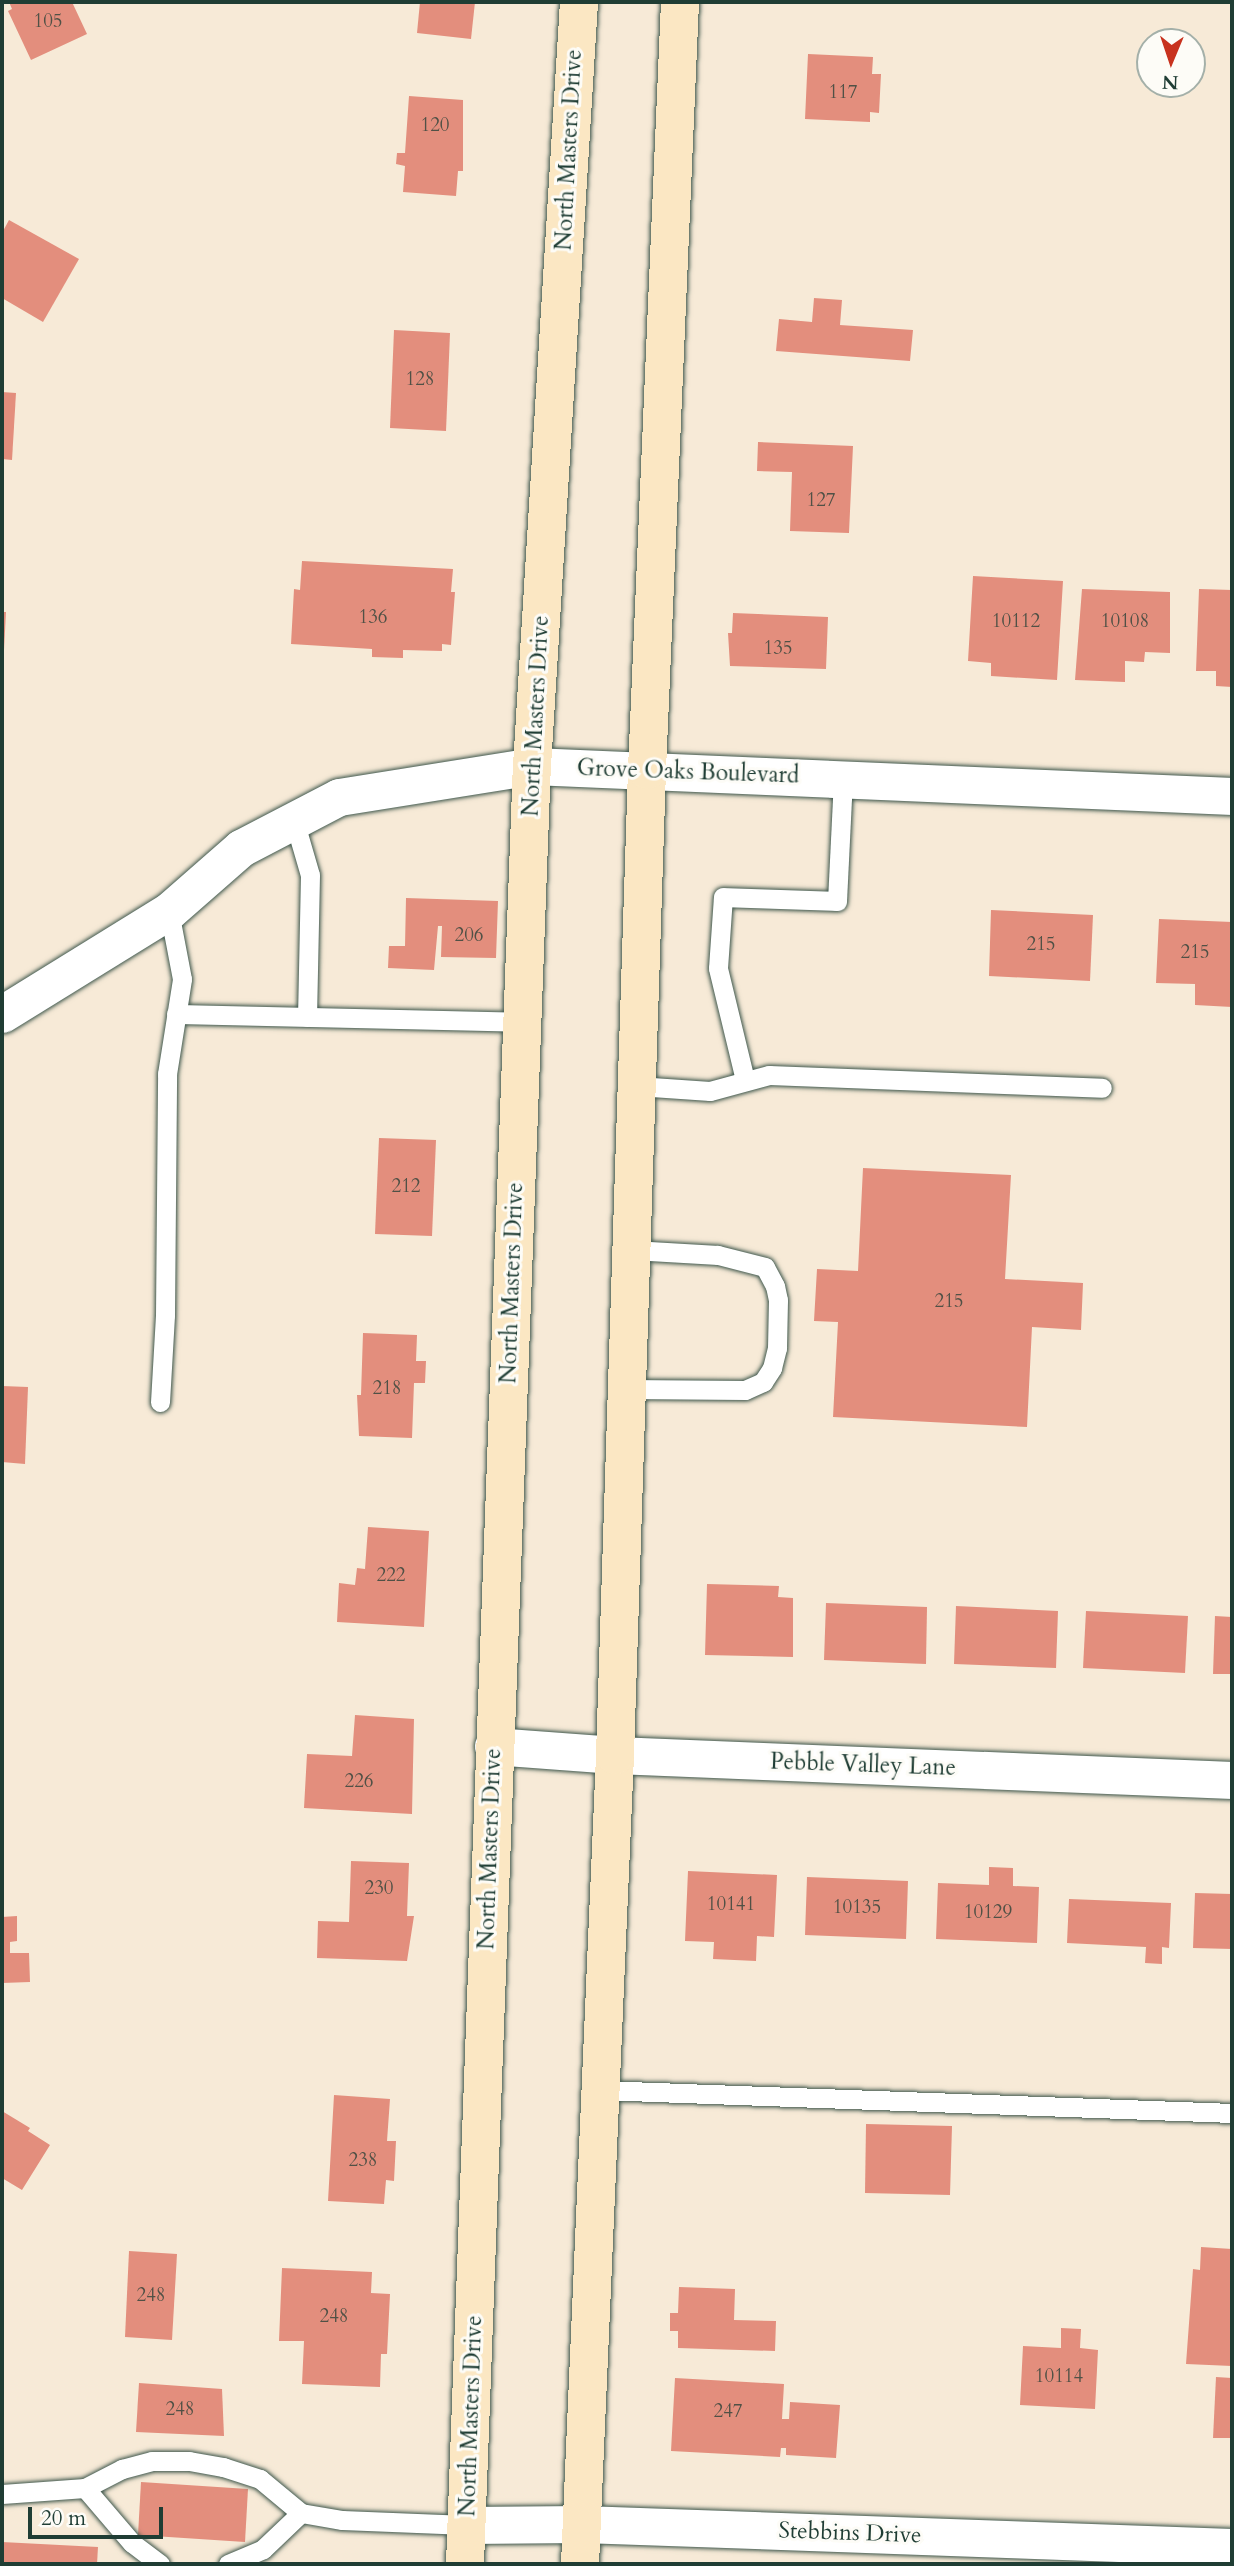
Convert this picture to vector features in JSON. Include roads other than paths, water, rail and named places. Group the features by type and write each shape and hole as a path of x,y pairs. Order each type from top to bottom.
{"main road":[{"name":"North Masters Drive","path":"465,2564 493,1746 532,766 579,2"},
{"path":"580,2564 615,1755 647,770 680,2"}],"street":[{"name":"Grove Oaks Boulevard","path":"2,1014 169,911 241,848 339,797 532,766 1232,796"},
{"name":"Pebble Valley Lane","path":"493,1746 615,1755 1232,1780"},
{"name":"Stebbins Drive","path":"467,2525 582,2524 1232,2547"}],"lane":[{"path":"745,1080 718,968 723,897 837,901 844,778"},
{"path":"294,820 310,874 307,1017"},
{"path":"160,1402 165,1315 167,1074 182,979 169,911"},
{"path":"176,1014 522,1022"},
{"path":"637,1086 710,1091 769,1075 1102,1088"},
{"path":"627,1389 745,1391 763,1382 772,1368 777,1348 778,1300 771,1275 765,1267 718,1255 632,1250"},
{"path":"600,2090 1232,2113"},
{"path":"2,2494 85,2488 122,2469 152,2461 189,2461 223,2467 260,2479 301,2513 342,2520 467,2525"},
{"path":"85,2488 132,2543 160,2564"},
{"path":"229,2564 262,2549 301,2513"}]}
